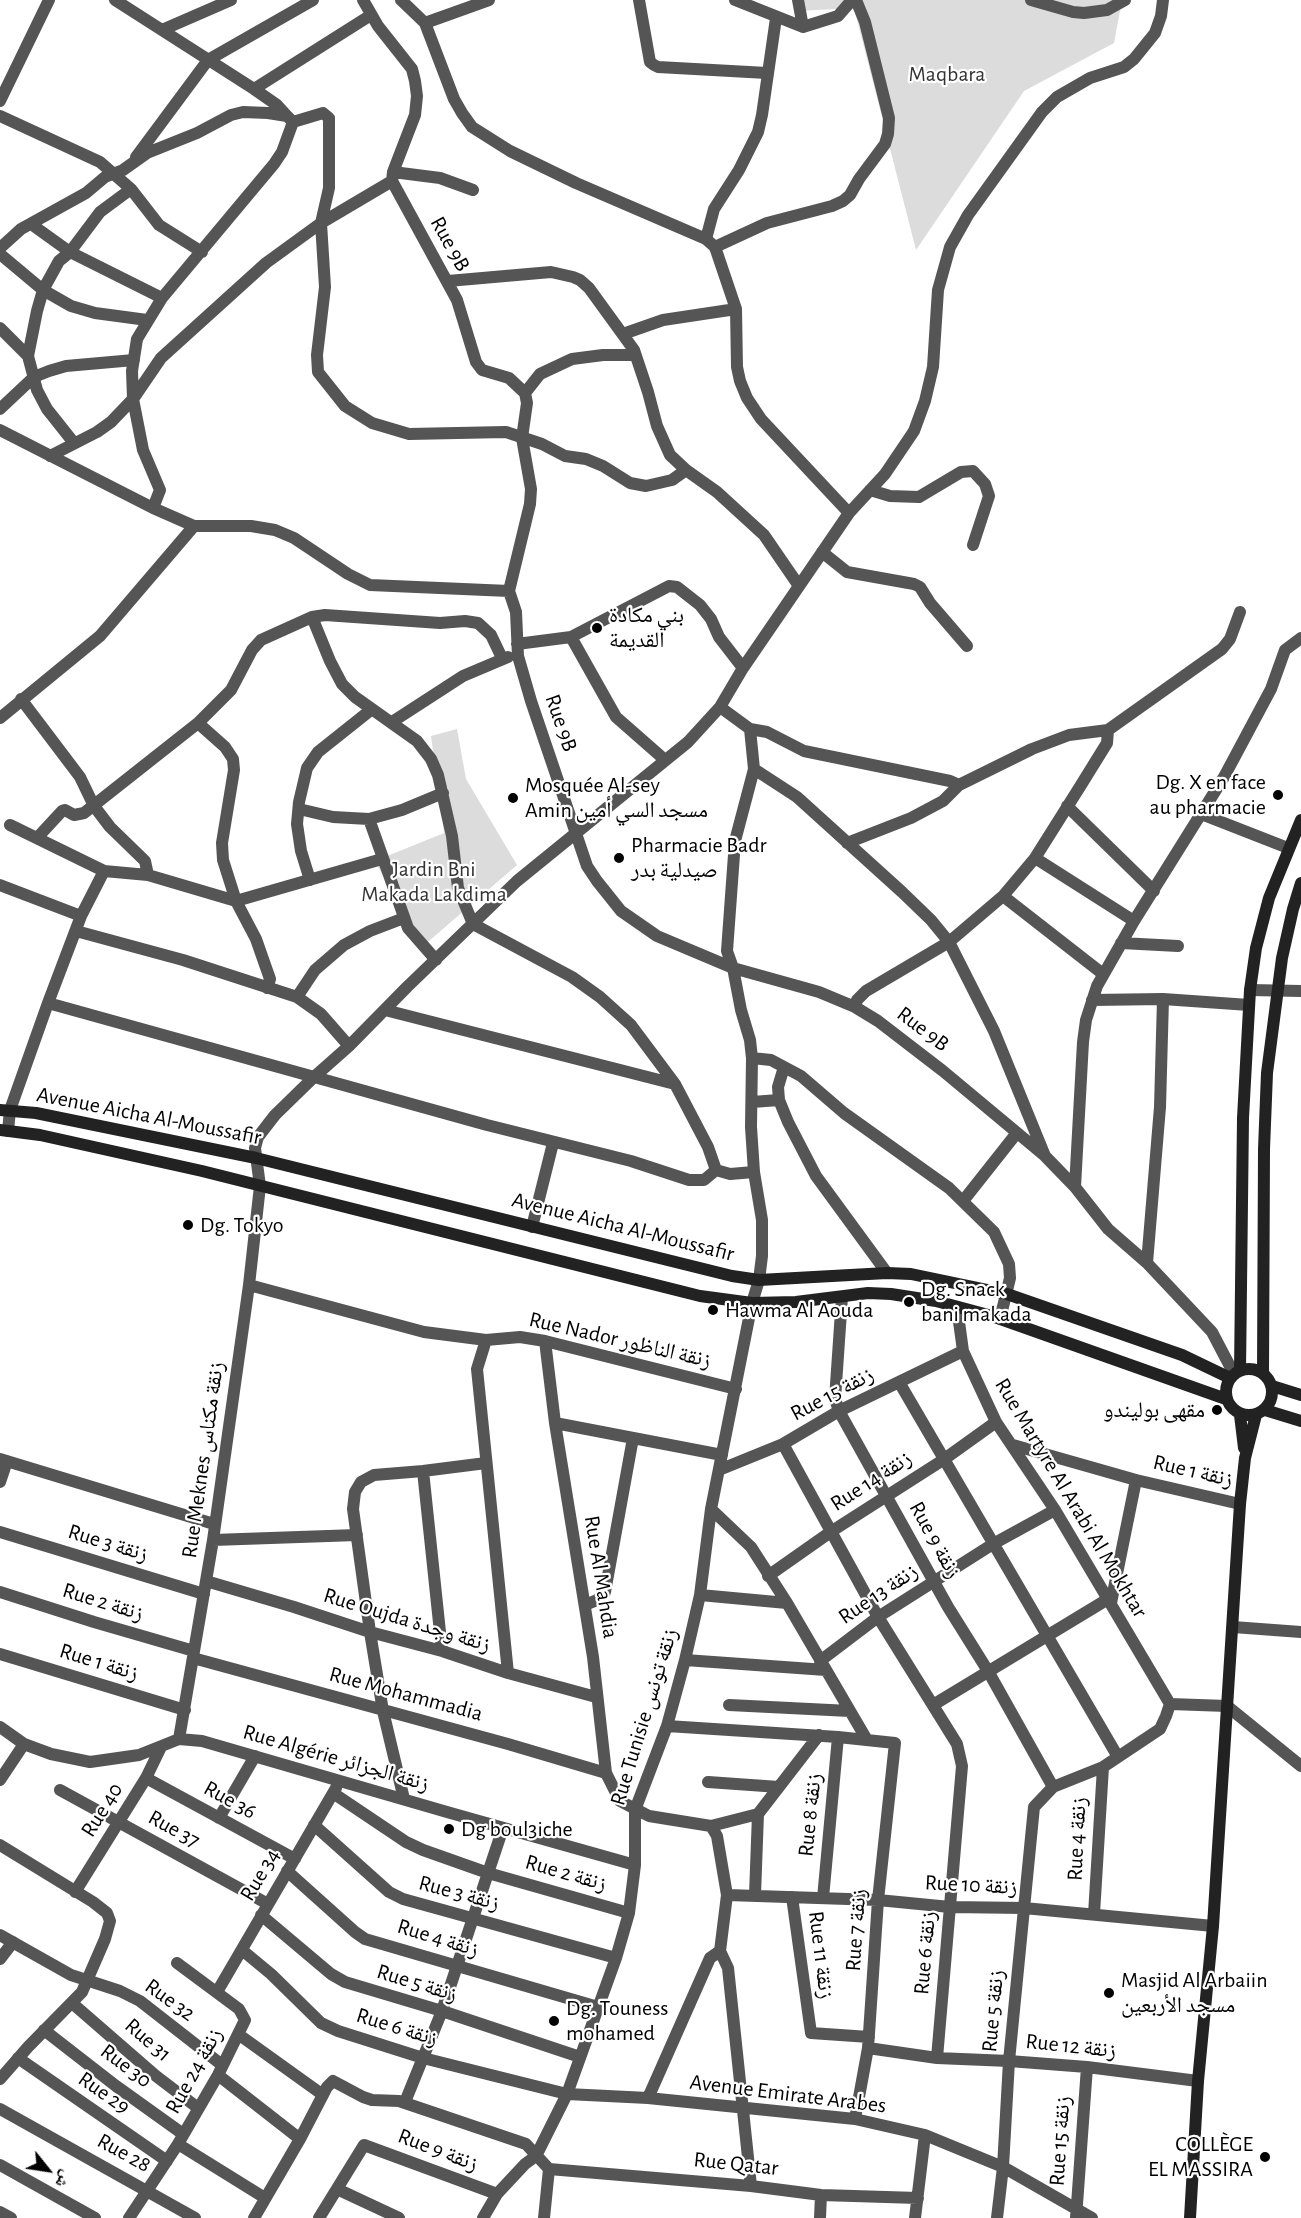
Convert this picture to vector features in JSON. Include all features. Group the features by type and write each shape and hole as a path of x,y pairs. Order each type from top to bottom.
{"main road":[{"path":"1245,1458 1240,1415 1231,1408 1226,1399 1226,1388 1235,1374 1243,1118 1250,990 1262,921 1288,848 1301,820"},
{"path":"1263,1373 1265,1111 1277,990 1287,933 1301,883"},
{"name":"Avenue Aicha Al-Moussafir","path":"5,1110 36,1113 256,1158 732,1276 759,1280 886,1273 911,1274 1007,1294 1235,1374"},
{"name":"Avenue Aicha Al-Moussafir","path":"4,1130 40,1135 260,1186 700,1296 752,1303 796,1302 868,1293 936,1301 1000,1319 1226,1399"},
{"path":"1235,1374 1254,1369 1263,1373 1272,1386 1301,1395"},
{"path":"1190,2218 1198,2081 1213,1926 1240,1504 1245,1458 1260,1412 1271,1401 1272,1386"},
{"path":"1240,1415 1260,1412 1301,1421"}],"street":[{"path":"0,100 49,0"},
{"path":"115,0 254,89 277,105 290,119"},
{"path":"162,30 212,4 231,0"},
{"path":"133,162 208,60 313,0"},
{"path":"363,0 371,15 412,69 415,81 417,96 415,116 393,177"},
{"path":"401,0 425,23 454,99 472,127 510,152 576,183 706,238 716,247 736,309 737,367 747,398 761,419 849,513"},
{"path":"425,23 489,0"},
{"path":"639,0 650,62 654,65 767,74"},
{"path":"716,247 767,223 843,201 850,195 885,144 888,134 889,118 865,22 854,0 838,16 803,27 735,0"},
{"path":"798,0 803,27"},
{"path":"1031,0 1084,13 1107,10 1125,0"},
{"path":"256,1158 255,1148 264,1127 314,1077 349,1046 517,881 688,742 720,707 742,668 849,513 885,474 914,431 933,367 938,290 950,247 968,215 1042,112 1057,97 1090,78 1124,66 1134,58 1155,33 1161,16 1163,0"},
{"path":"254,89 371,15"},
{"path":"706,238 714,210 740,171 758,132 776,18"},
{"path":"0,248 31,224 86,193 105,177 114,174 147,153 243,112 290,119 323,113 328,116 329,188 321,223 325,287 317,355 318,372 345,406 372,423 409,434 506,432 542,444 566,456 586,459 603,466 630,483 646,486 672,480 686,470"},
{"path":"0,116 100,162 131,189 159,225 202,252"},
{"path":"153,508 160,490 143,450 133,399 137,339 162,298 202,252 233,210 258,185 274,164 282,152 290,119"},
{"path":"50,456 97,432 111,422 133,399 161,358 266,263 321,223 393,177 440,178 473,190"},
{"name":"Rue 9B","path":"393,177 448,281 464,321 476,362 482,370 509,378 525,393 527,403 522,438 531,489 530,504 509,591 516,612 518,650 531,701 587,866 613,903 657,936 733,968 819,992 855,1007 878,1021 943,1071 1045,1156 1075,1187 1108,1229 1147,1263 1212,1332 1235,1374"},
{"path":"74,443 47,409 37,390 28,356 43,290 56,265 70,252 84,230 100,212 131,189"},
{"path":"31,224 70,252 162,298"},
{"path":"0,254 43,290 71,306 87,312 147,320"},
{"path":"448,281 551,272 573,277 589,288 634,350 663,443 670,455 686,470 717,492 764,536 799,586"},
{"path":"623,334 663,320 736,309"},
{"path":"2,334 28,356"},
{"path":"525,393 540,374 572,359 603,355 635,355"},
{"path":"0,409 34,377 66,366 134,360"},
{"path":"0,430 153,508 195,526 251,526 275,530 294,538 348,574 370,585 509,591"},
{"path":"870,490 890,496 919,497 961,472 973,471 985,484 989,496 973,545"},
{"path":"0,718 100,636 195,526"},
{"path":"822,552 848,572 920,587 930,603 967,646"},
{"path":"392,722 462,676 518,650 571,637 669,586 677,587 700,605 711,619 719,637 742,668"},
{"path":"847,843 911,818 943,801 959,785 1032,749 1070,735 1108,730 1222,649 1230,639 1240,612"},
{"path":"37,838 62,811 77,815 84,813 198,723 231,690 252,650 261,640 312,617 325,615 440,623 465,621 478,623 491,635 502,658"},
{"path":"312,617 342,684 355,697 417,741 431,759 443,793 452,836 458,888 473,924 573,977 600,997 631,1025 675,1084 708,1147 716,1170"},
{"path":"571,637 616,717 665,760"},
{"path":"1075,1187 1083,1042 1092,1000 1103,974 1121,943 1201,814 1262,708 1276,678 1285,650 1301,638"},
{"path":"21,699 80,777 94,806 110,827 145,861 148,875"},
{"path":"720,707 750,729 767,732 804,751 950,781 959,785"},
{"path":"310,880 301,851 297,824 307,768 318,752 372,709"},
{"path":"198,723 225,747 233,759 234,770 222,843 223,860 236,901 256,939 270,979 267,988"},
{"path":"750,729 754,769 797,796 923,913 949,942 994,1031 1045,1156"},
{"path":"855,1007 860,996 873,986 949,942 1003,896 1035,858 1107,743 1108,730"},
{"name":"Rue Tunisie زنقة تونس","path":"483,2218 497,2194 525,2164 536,2156 567,2094 616,1958 629,1913 635,1865 635,1810 667,1726 685,1660 700,1595 711,1509 752,1303 759,1280 762,1220 754,1172 751,1127 752,1058 750,1040 727,951 735,841 754,769"},
{"path":"299,809 333,817 369,819 402,810 443,793"},
{"path":"1067,806 1154,891"},
{"path":"1201,814 1288,848"},
{"path":"369,819 404,918 412,934 435,960"},
{"path":"10,825 104,871 148,875 236,901 382,859"},
{"path":"1035,858 1134,921"},
{"path":"4,1130 5,1110 81,916 104,871"},
{"path":"0,885 81,916"},
{"path":"1003,896 1103,974"},
{"path":"297,997 315,970 344,945 370,931 404,918"},
{"path":"76,931 183,960 297,997 321,1014 349,1046"},
{"path":"1121,943 1178,946"},
{"path":"1250,990 1301,992"},
{"path":"1092,1000 1163,999 1249,1005"},
{"path":"1147,1263 1160,1107 1163,999"},
{"path":"48,1003 553,1143 631,1161 689,1180 704,1180 716,1170"},
{"path":"385,1010 675,1084"},
{"path":"752,1058 771,1060 801,1076 844,1113 932,1175 963,1201 994,1232 1009,1264 1010,1278 1000,1319"},
{"path":"784,1067 778,1087 779,1100 816,1176 886,1273"},
{"path":"752,1102 779,1100"},
{"path":"963,1201 1016,1134"},
{"path":"532,1227 553,1143"},
{"name":"Rue Meknes زنقة مكناس","path":"179,1739 213,1540 249,1285 260,1186 256,1158"},
{"path":"716,1170 730,1174 754,1172"},
{"name":"Rue Nador زنقة الناظور","path":"249,1285 424,1332 486,1340 520,1337 545,1341 736,1389"},
{"name":"Rue 9 زنقة","path":"842,1298 835,1399 838,1411 1053,1787"},
{"name":"Rue Martyre Al Arabi Al Mokhtar","path":"957,1307 963,1351 996,1422 1055,1510 1170,1704"},
{"path":"486,1340 477,1369 508,1673"},
{"name":"Rue Al Mahdia","path":"545,1341 555,1423 593,1657 606,1773 620,1801 635,1810"},
{"name":"Rue 15 زنقة","path":"719,1470 783,1444 838,1411 963,1351"},
{"path":"899,1382 1118,1757"},
{"name":"Rue 14 زنقة","path":"768,1576 832,1531 943,1460 996,1422"},
{"path":"555,1423 722,1455"},
{"path":"585,1605 597,1600 605,1592 633,1438"},
{"path":"783,1444 878,1617 933,1705 1047,1635 1109,1601"},
{"name":"Rue 1 زنقة","path":"1013,1445 1136,1480 1240,1504"},
{"path":"0,1482 4,1460 214,1524"},
{"path":"404,1799 383,1711 370,1632 353,1509 355,1492 361,1482 374,1475 486,1463"},
{"path":"423,1471 442,1651"},
{"name":"Rue 1 زنقة","path":"1109,1601 1136,1480"},
{"path":"711,1509 751,1547 768,1576 788,1603 867,1740"},
{"name":"Rue 13 زنقة","path":"823,1666 878,1617 993,1544 1055,1510"},
{"name":"Rue 3 زنقة","path":"0,1532 205,1587"},
{"path":"213,1540 357,1535"},
{"name":"Rue Oujda زنقة وجدة","path":"205,1587 442,1651 508,1673 596,1697"},
{"name":"Rue 2 زنقة","path":"0,1592 194,1654"},
{"path":"700,1595 788,1603"},
{"path":"1233,1627 1301,1632"},
{"name":"Rue 1 زنقة","path":"0,1654 185,1710"},
{"name":"Rue Mohammadia","path":"194,1654 383,1711 606,1773"},
{"path":"685,1660 823,1666"},
{"path":"1053,1787 1102,1767 1160,1729 1170,1704 1227,1706 1301,1766"},
{"path":"729,1705 850,1711"},
{"name":"Rue 6 زنقة","path":"933,1705 957,1744 962,1766 937,2058"},
{"path":"0,1726 24,1744 51,1754 90,1762 139,1755 179,1739"},
{"path":"667,1726 867,1740"},
{"path":"755,1895 758,1814 819,1735"},
{"name":"Rue 8 زنقة","path":"823,1898 838,1737"},
{"name":"Rue Algérie زنقة الجزائر","path":"179,1739 202,1741 635,1865"},
{"name":"Rue 7 زنقة","path":"855,2119 868,2043 878,1900 895,1743 867,1740"},
{"path":"0,1780 24,1744"},
{"name":"Rue 40","path":"75,1892 146,1778 161,1747"},
{"path":"219,1818 255,1756"},
{"name":"Rue 4 زنقة","path":"1094,1914 1102,1767"},
{"name":"Rue 36","path":"146,1778 295,1859"},
{"name":"Rue 34","path":"218,1992 340,1780"},
{"path":"708,1782 779,1787"},
{"name":"Rue 5 زنقة","path":"997,2218 1003,2167 1009,2061 1034,1808 1053,1787"},
{"name":"Rue 37","path":"60,1790 119,1822 264,1910"},
{"name":"Rue 2 زنقة","path":"333,1793 406,1842 423,1850 488,1873 629,1913"},
{"path":"635,1810 649,1816 711,1826 758,1814"},
{"name":"Rue 3 زنقة","path":"314,1826 395,1896 616,1958"},
{"path":"711,1826 717,1836 727,1895 720,1951 728,1968 751,2186"},
{"path":"405,2102 441,2011 503,1828"},
{"path":"0,1845 93,1902 109,1916 109,1927 105,1939 82,1992 0,2079"},
{"name":"Rue 4 زنقة","path":"287,1871 361,1937 598,2007"},
{"name":"Rue 10 زنقة","path":"727,1895 878,1900 950,1907 1024,1908 1213,1926"},
{"name":"Rue 11 زنقة","path":"792,1897 811,2033 868,2043"},
{"name":"Rue 5 زنقة","path":"264,1910 338,1978 580,2057"},
{"name":"Rue 32","path":"0,1935 57,1968 87,1981 120,1991 140,2001 300,2139"},
{"path":"0,1959 13,1942"},
{"name":"Rue 6 زنقة","path":"242,1950 271,1974 321,2023 338,2031 423,2058 567,2094"},
{"path":"648,2098 710,1958 720,1951"},
{"name":"Rue 24 زنقة","path":"129,2218 181,2139 244,2024 245,2017 238,2009 177,1963"},
{"name":"Rue 31","path":"72,2003 156,2076 198,2108"},
{"name":"Rue 30","path":"44,2030 181,2139 265,2198"},
{"path":"238,2034 322,2095"},
{"name":"Rue 12 زنقة","path":"868,2043 937,2058 1087,2067 1198,2081"},
{"name":"Rue 29","path":"18,2058 167,2161"},
{"name":"Rue 15 زنقة","path":"1076,2213 1087,2067"},
{"path":"254,2218 300,2139 322,2095 329,2083 333,2081 357,2095 372,2100 391,2099 405,2102 526,2144 549,2169 544,2218"},
{"name":"Avenue Emirate Arabes","path":"567,2094 648,2098 855,2119 925,2135 1003,2167 1076,2213 1092,2218"},
{"name":"Rue 28","path":"0,2109 195,2218"},
{"path":"915,2218 925,2135"},
{"name":"Rue 9 زنقة","path":"337,2189 364,2145 497,2194"},
{"path":"0,2165 95,2218"},
{"name":"Rue Qatar","path":"549,2169 751,2186 821,2195 918,2198"},
{"path":"319,2218 337,2189 399,2218"},
{"path":"820,2218 821,2195"},
{"path":"0,2212 11,2218"}],"green space":[{"name":"Maqbara","path":"798,0 1122,0 1114,43 1024,91 916,250 854,8 798,11"},
{"name":"Jardin Bni Makada Lakdima","path":"457,729 466,779 517,865 422,947 375,861 444,833 431,736"}],"place":[{"name":"بني مكادة القديمة","path":"597,628"},
{"name":"Dg. X en face au pharmacie","path":"1278,795"},
{"name":"Mosquée Al-sey Amin مسجد السي أمين","path":"513,798"},
{"name":"Pharmacie Badr صيدلية بدر","path":"619,858"},
{"name":"Dg. Tokyo","path":"188,1225"},
{"name":"Dg. Snack bani makada","path":"909,1302"},
{"name":"Hawma Al Aouda","path":"713,1310"},
{"name":"مقهى بوليندو","path":"1217,1410"},
{"name":"Dg boul3iche","path":"449,1829"},
{"name":"Masjid Al Arbaiin مسجد الأربعين","path":"1109,1993"},
{"name":"Dg. Touness mohamed","path":"554,2021"},
{"name":"COLLÈGE EL MASSIRA","path":"1265,2157"}]}
